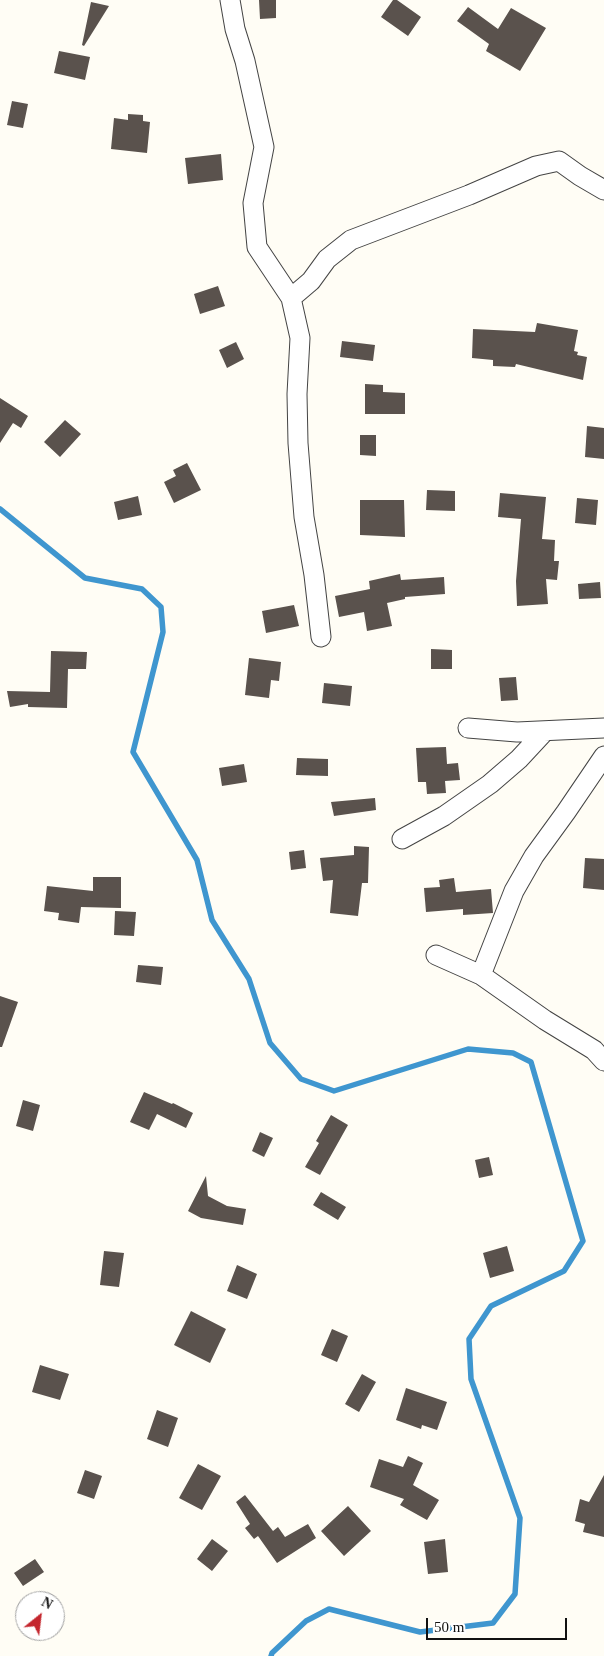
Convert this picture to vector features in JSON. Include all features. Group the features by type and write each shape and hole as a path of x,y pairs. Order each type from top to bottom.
{"street":[{"path":"230,0 235,29 245,61 264,147 253,203 257,247 291,298 300,338 297,414 304,517 314,575 321,637"},
{"path":"291,298 311,281 327,259 350,240 469,195 536,166 559,161 604,190"},
{"path":"468,728 517,732 604,728"},
{"path":"402,839 444,816 490,784 519,759 545,732"},
{"path":"481,975 501,920 518,884 534,856 604,756"},
{"path":"436,955 481,975 545,1020 594,1050 604,1061"}],"building":[{"path":"259,0 276,0 276,18 260,19"},
{"path":"393,0 397,0 421,17 408,36 381,17"},
{"path":"91,2 109,6 84,46 82,45"},
{"path":"468,7 498,29 511,8 546,28 520,71 486,51 489,44 457,21"},
{"path":"59,51 90,57 85,80 54,73"},
{"path":"12,101 28,104 23,128 7,125"},
{"path":"128,114 143,115 143,121 150,122 147,153 111,149 114,118 128,120"},
{"path":"221,154 223,180 188,184 185,158"},
{"path":"218,286 225,306 200,314 194,294"},
{"path":"537,323 578,330 574,351 578,352 577,355 587,357 583,380 516,364 515,367 493,366 493,360 472,358 473,329 535,332"},
{"path":"342,341 375,345 373,361 340,357"},
{"path":"236,342 244,359 227,368 219,350"},
{"path":"365,384 383,385 383,392 405,393 405,414 365,414"},
{"path":"0,398 28,416 21,428 13,423 0,443"},
{"path":"65,420 81,434 60,457 44,442"},
{"path":"587,426 604,428 604,459 585,457"},
{"path":"360,435 376,435 376,456 360,455"},
{"path":"187,463 201,490 174,503 164,482 176,476 173,470"},
{"path":"427,490 455,491 455,511 426,510"},
{"path":"500,493 546,497 542,539 555,540 554,561 559,561 557,580 546,579 548,604 517,606 516,581 521,519 498,517"},
{"path":"138,496 142,515 118,520 114,502"},
{"path":"577,498 598,500 596,525 575,523"},
{"path":"360,500 404,500 405,537 360,535"},
{"path":"400,574 401,580 444,577 445,594 405,597 405,599 387,603 392,626 367,631 364,612 339,617 335,596 370,589 369,581"},
{"path":"600,582 601,598 579,599 578,584"},
{"path":"294,605 299,626 266,633 262,611"},
{"path":"431,649 452,650 452,669 431,669"},
{"path":"51,651 87,652 86,669 68,669 67,708 28,707 28,704 10,707 7,691 50,692"},
{"path":"249,658 281,662 279,681 271,680 269,698 245,695"},
{"path":"516,677 518,700 501,701 499,678"},
{"path":"324,683 352,686 350,706 322,703"},
{"path":"446,747 447,764 458,763 460,780 445,781 446,793 427,794 426,782 418,782 416,748"},
{"path":"297,758 328,759 328,776 296,775"},
{"path":"244,764 247,782 222,786 219,768"},
{"path":"375,798 376,810 334,816 331,802"},
{"path":"354,846 369,847 368,883 362,883 358,916 330,913 333,880 323,881 320,858 354,855"},
{"path":"304,850 306,868 291,870 289,852"},
{"path":"585,858 604,859 604,890 583,888"},
{"path":"93,877 121,877 121,908 81,907 79,923 58,920 59,913 44,911 47,886 93,891"},
{"path":"454,878 456,892 491,889 493,913 463,915 463,909 426,912 424,888 440,887 439,880"},
{"path":"115,911 136,912 134,936 114,935"},
{"path":"138,965 163,967 161,985 136,982"},
{"path":"0,996 18,1002 2,1047 0,1047"},
{"path":"144,1092 193,1113 186,1128 157,1114 149,1130 130,1122"},
{"path":"23,1100 40,1105 33,1131 16,1126"},
{"path":"331,1115 348,1125 320,1175 305,1167 319,1143 316,1141"},
{"path":"260,1132 273,1138 264,1157 252,1151"},
{"path":"489,1157 493,1175 479,1178 475,1160"},
{"path":"206,1176 208,1196 227,1206 246,1209 243,1225 201,1218 188,1211"},
{"path":"321,1192 346,1207 338,1220 313,1205"},
{"path":"507,1246 514,1271 490,1278 483,1253"},
{"path":"104,1251 124,1253 119,1287 100,1285"},
{"path":"237,1265 257,1274 247,1299 227,1291"},
{"path":"191,1311 226,1329 210,1363 174,1345"},
{"path":"332,1329 348,1336 337,1362 321,1355"},
{"path":"40,1365 69,1374 60,1400 32,1392"},
{"path":"362,1374 376,1382 359,1412 345,1404"},
{"path":"406,1388 447,1402 437,1430 422,1425 421,1429 396,1420"},
{"path":"157,1410 178,1418 168,1447 147,1439"},
{"path":"408,1456 423,1463 413,1485 439,1500 427,1520 400,1505 404,1499 370,1487 379,1459 403,1467"},
{"path":"198,1464 221,1476 202,1510 179,1498"},
{"path":"85,1470 102,1476 94,1499 77,1493"},
{"path":"604,1475 604,1537 583,1532 585,1524 575,1521 580,1499 589,1502"},
{"path":"245,1495 273,1531 278,1527 285,1537 308,1524 316,1538 277,1563 258,1536 254,1539 245,1528 250,1524 236,1502"},
{"path":"348,1506 371,1531 344,1556 321,1531"},
{"path":"212,1539 228,1551 212,1571 197,1559"},
{"path":"445,1539 448,1572 428,1574 424,1542"},
{"path":"35,1559 44,1572 23,1586 14,1573"}],"waterway":[{"path":"0,509 85,578 142,589 161,607 163,632 133,752 197,860 212,920 249,979 270,1043 301,1079 334,1091 468,1049 513,1053 531,1062 583,1241 564,1271 491,1306 469,1339 471,1379 520,1518 515,1594 493,1623 420,1632 329,1609 306,1621 271,1656"}]}
